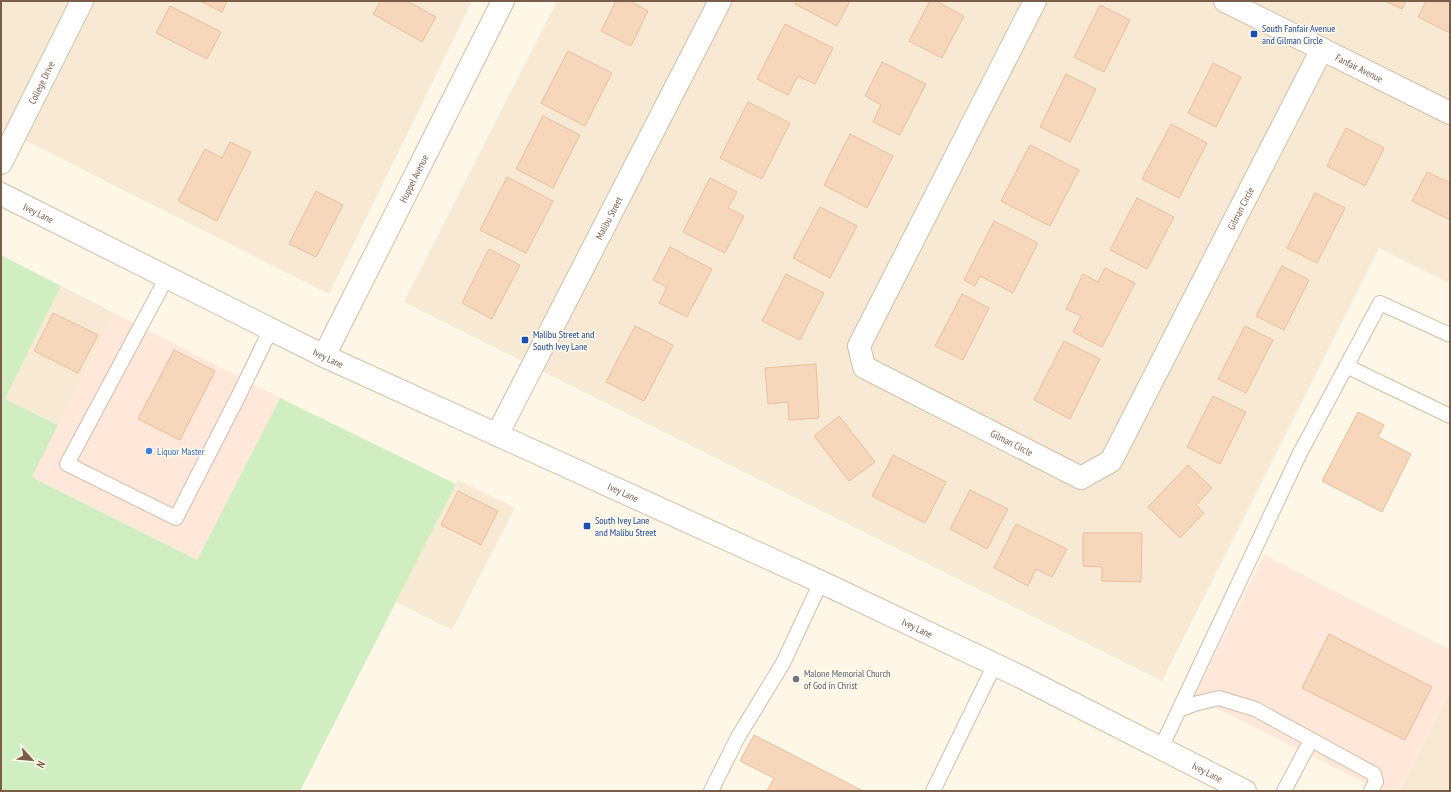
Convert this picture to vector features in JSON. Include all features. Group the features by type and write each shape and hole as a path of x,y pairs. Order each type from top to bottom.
{"street":[{"name":"College Drive","path":"1,164 82,1"},
{"name":"Huppel Avenue","path":"324,356 503,1"},
{"name":"Malibu Street","path":"497,435 720,1"},
{"name":"Gilman Circle","path":"1035,1 859,346 864,367 1081,478 1112,461 1322,49"},
{"name":"Fanfair Avenue","path":"1225,1 1450,113"},
{"name":"Ivey Lane","path":"1,194 324,356 821,582 995,664 1245,791"}],"lane":[{"path":"167,277 67,464 176,518 240,395 271,329"},
{"path":"1161,748 1299,455 1380,303 1450,335"},
{"path":"1346,366 1450,416"},
{"path":"710,791 738,737 783,663 821,582"},
{"path":"933,791 995,664"},
{"path":"1179,710 1194,704 1219,698 1255,709 1374,774 1376,782 1371,791"},
{"path":"1284,791 1311,740"}],"shaded area":[{"path":"1,1 472,1 329,294 1,128"},
{"path":"557,1 1450,1 1450,284 1379,248 1162,681 404,302"},
{"path":"61,286 114,313 58,425 5,399"},
{"name":"Liquor Master","path":"114,313 280,398 197,560 32,477"},
{"path":"458,480 515,508 452,630 396,602"},
{"path":"1264,555 1450,650 1450,691 1400,791 1381,791 1194,697"},
{"path":"1450,691 1450,791 1400,791"}],"green space":[{"path":"1,255 61,286 5,399 58,425 32,477 197,560 280,398 456,484 300,791 1,791"}],"building":[{"path":"200,1 227,1 222,12"},
{"path":"381,1 407,1 436,17 422,42 373,14"},
{"path":"616,1 630,1 648,11 631,46 601,31"},
{"path":"796,1 850,1 837,26 795,4"},
{"path":"930,1 936,1 964,16 942,58 909,41"},
{"path":"1385,1 1406,1 1402,9"},
{"path":"1426,1 1450,1 1450,33 1418,17"},
{"path":"1100,5 1130,20 1104,72 1074,57"},
{"path":"170,6 221,32 207,59 156,33"},
{"path":"785,24 833,48 815,84 798,76 788,95 757,79"},
{"path":"568,51 612,73 585,126 541,103"},
{"path":"882,62 926,84 900,135 873,122 881,105 865,96"},
{"path":"1213,63 1241,77 1216,127 1188,113"},
{"path":"1066,74 1096,89 1070,142 1040,127"},
{"path":"748,102 790,123 762,179 720,158"},
{"path":"543,116 580,135 553,188 516,169"},
{"path":"1171,124 1207,143 1179,198 1142,179"},
{"path":"1346,128 1384,148 1365,186 1327,166"},
{"path":"850,134 893,156 867,208 824,185"},
{"path":"230,142 251,152 217,221 178,201 205,149 222,158"},
{"path":"1030,145 1079,170 1050,226 1001,201"},
{"path":"1427,172 1450,183 1450,220 1412,201"},
{"path":"507,177 553,201 526,253 480,230"},
{"path":"710,178 737,192 728,208 744,216 725,253 683,232"},
{"path":"316,191 343,205 316,257 289,244"},
{"path":"1315,193 1345,208 1317,263 1287,248"},
{"path":"1137,198 1174,217 1147,269 1110,250"},
{"path":"820,207 857,226 830,278 793,258"},
{"path":"994,221 1038,243 1013,293 980,276 975,286 964,280"},
{"path":"670,247 712,269 687,317 659,303 667,287 653,280"},
{"path":"489,249 520,265 492,319 462,303"},
{"path":"1282,266 1309,280 1284,330 1256,316"},
{"path":"1105,268 1135,283 1102,347 1073,332 1081,316 1066,309 1083,274 1098,282"},
{"path":"786,274 824,293 800,340 762,321"},
{"path":"962,294 989,308 963,360 935,346"},
{"path":"53,313 98,335 78,373 34,351"},
{"path":"635,326 673,345 644,401 606,382"},
{"path":"1245,326 1273,340 1246,393 1218,379"},
{"path":"1064,341 1100,359 1070,419 1034,400"},
{"path":"174,350 215,371 180,440 138,419"},
{"path":"816,364 819,418 789,420 788,402 768,404 765,368"},
{"path":"1213,396 1246,412 1220,464 1187,447"},
{"path":"1358,412 1384,425 1378,437 1411,454 1382,512 1322,481"},
{"path":"839,416 875,462 849,481 814,436"},
{"path":"893,455 946,482 925,523 872,496"},
{"path":"1188,465 1212,488 1196,505 1204,513 1180,538 1148,507"},
{"path":"970,490 1008,509 987,549 950,529"},
{"path":"458,491 498,511 481,545 441,525"},
{"path":"1016,524 1067,549 1052,577 1036,569 1028,586 994,568"},
{"path":"1083,533 1142,533 1141,582 1102,581 1102,567 1083,566"},
{"path":"1329,634 1432,687 1405,740 1302,688"},
{"path":"754,735 863,791 767,791 774,778 740,761"}],"place":[{"name":"South Fanfair Avenue and Gilman Circle","path":"1254,34"},
{"name":"Malibu Street and South Ivey Lane","path":"525,340"},
{"name":"Liquor Master","path":"149,451"},
{"name":"South Ivey Lane and Malibu Street","path":"587,526"},
{"name":"Malone Memorial Church of God in Christ","path":"796,679"}]}
